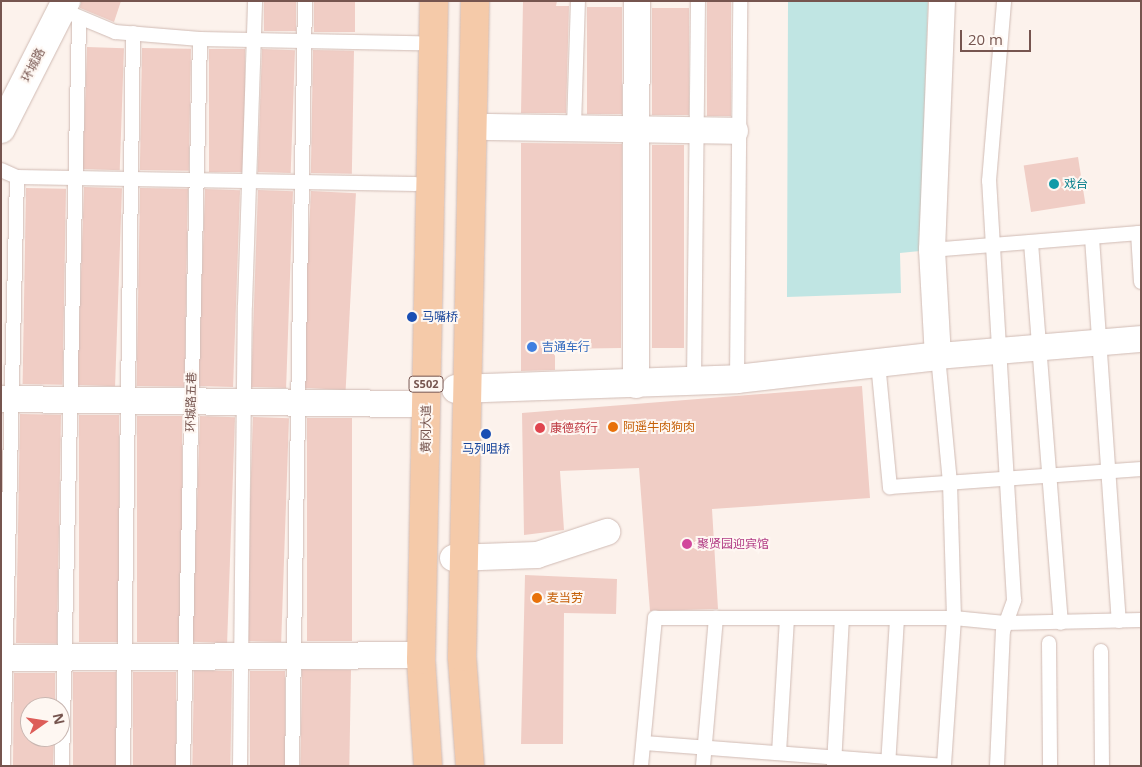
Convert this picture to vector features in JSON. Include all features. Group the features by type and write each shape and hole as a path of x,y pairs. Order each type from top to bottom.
{"main road":[{"name":"黄冈大道","path":"428,766 421,660 434,1"},
{"path":"470,766 462,657 475,1"}],"street":[{"path":"636,385 635,128 637,1"},
{"path":"938,356 932,250 942,1"},
{"name":"环城路","path":"1,129 7,103 69,10"},
{"path":"487,127 574,126 735,132"},
{"path":"456,389 636,385 737,379 938,356 1141,339"},
{"path":"1,399 411,404"},
{"path":"453,558 537,555 607,532"},
{"path":"1,658 408,655"}],"lane":[{"path":"240,766 245,305 255,1"},
{"path":"292,766 305,1"},
{"path":"574,126 578,1"},
{"path":"694,381 695,130 698,1"},
{"path":"737,379 735,132 740,1"},
{"path":"997,766 1005,623 1014,600 996,352 989,181 1004,1"},
{"path":"62,766 69,10 133,33 200,39 418,43"},
{"path":"124,766 133,33"},
{"name":"环城路五巷","path":"183,766 200,39"},
{"path":"1,170 17,177 415,184"},
{"path":"3,766 17,177"},
{"path":"932,250 1139,233 1141,282"},
{"path":"1092,238 1119,621"},
{"path":"1031,243 1043,348 1061,623"},
{"path":"645,743 778,753 834,762 943,766 954,618 950,483 938,356"},
{"path":"878,363 890,487 1141,469"},
{"path":"641,766 645,743 655,618 954,618 1005,623 1141,620"},
{"path":"703,766 716,618"},
{"path":"778,753 787,618"},
{"path":"834,762 842,618"},
{"path":"888,764 897,618"},
{"path":"1049,643 1050,766"},
{"path":"1101,651 1102,766"}],"water":[{"path":"788,1 928,1 920,251 900,253 901,293 787,297"}],"building":[{"path":"81,1 121,1 114,22 80,8"},
{"path":"264,1 296,1 296,31 264,31"},
{"path":"314,1 355,1 355,32 314,32"},
{"path":"523,1 557,1 556,6 569,6 566,113 521,113"},
{"path":"707,1 731,1 731,116 707,116"},
{"path":"587,7 622,7 622,114 587,114"},
{"path":"652,8 689,8 689,115 652,115"},
{"path":"87,47 124,48 120,170 83,169"},
{"path":"142,48 191,49 189,171 140,170"},
{"path":"209,49 245,49 245,172 209,172"},
{"path":"262,49 295,50 291,173 258,172"},
{"path":"313,50 354,51 352,174 311,173"},
{"path":"521,143 622,144 621,348 555,349 555,370 521,371"},
{"path":"652,145 684,145 684,348 652,348"},
{"name":"戏台","path":"1078,157 1085,203 1031,212 1024,166"},
{"path":"84,187 122,188 115,386 77,385"},
{"path":"26,188 66,189 63,385 23,384"},
{"path":"140,188 188,189 185,387 137,386"},
{"path":"205,189 240,190 233,387 198,386"},
{"path":"258,190 293,191 286,388 251,387"},
{"path":"311,191 356,193 346,390 301,388"},
{"path":"862,386 870,498 712,509 718,609 650,611 639,468 560,471 564,530 524,535 522,413"},
{"path":"20,414 61,415 57,644 16,643"},
{"path":"79,415 119,415 119,642 79,642"},
{"path":"137,416 182,416 182,642 137,642"},
{"path":"200,416 235,417 227,643 192,642"},
{"path":"253,417 289,418 281,642 245,641"},
{"path":"307,418 352,418 352,641 307,641"},
{"path":"525,575 617,579 616,614 564,613 563,744 521,744"},
{"path":"302,669 351,670 349,766 300,765"},
{"path":"194,670 232,671 230,766 192,765"},
{"path":"250,671 285,671 285,766 250,766"},
{"path":"73,672 116,672 116,766 73,766"},
{"path":"133,672 176,672 176,766 133,766"},
{"path":"14,673 55,673 55,697 20,697 20,747 54,747 53,766 13,766"}],"place":[{"name":"戏台","path":"1054,184"},
{"name":"马嘴桥","path":"412,317"},
{"name":"吉通车行","path":"532,347"},
{"name":"阿遥牛肉狗肉","path":"613,427"},
{"name":"康德药行","path":"540,428"},
{"name":"马列咀桥","path":"486,434"},
{"name":"聚贤园迎宾馆","path":"687,544"},
{"name":"麦当劳","path":"537,598"}]}
